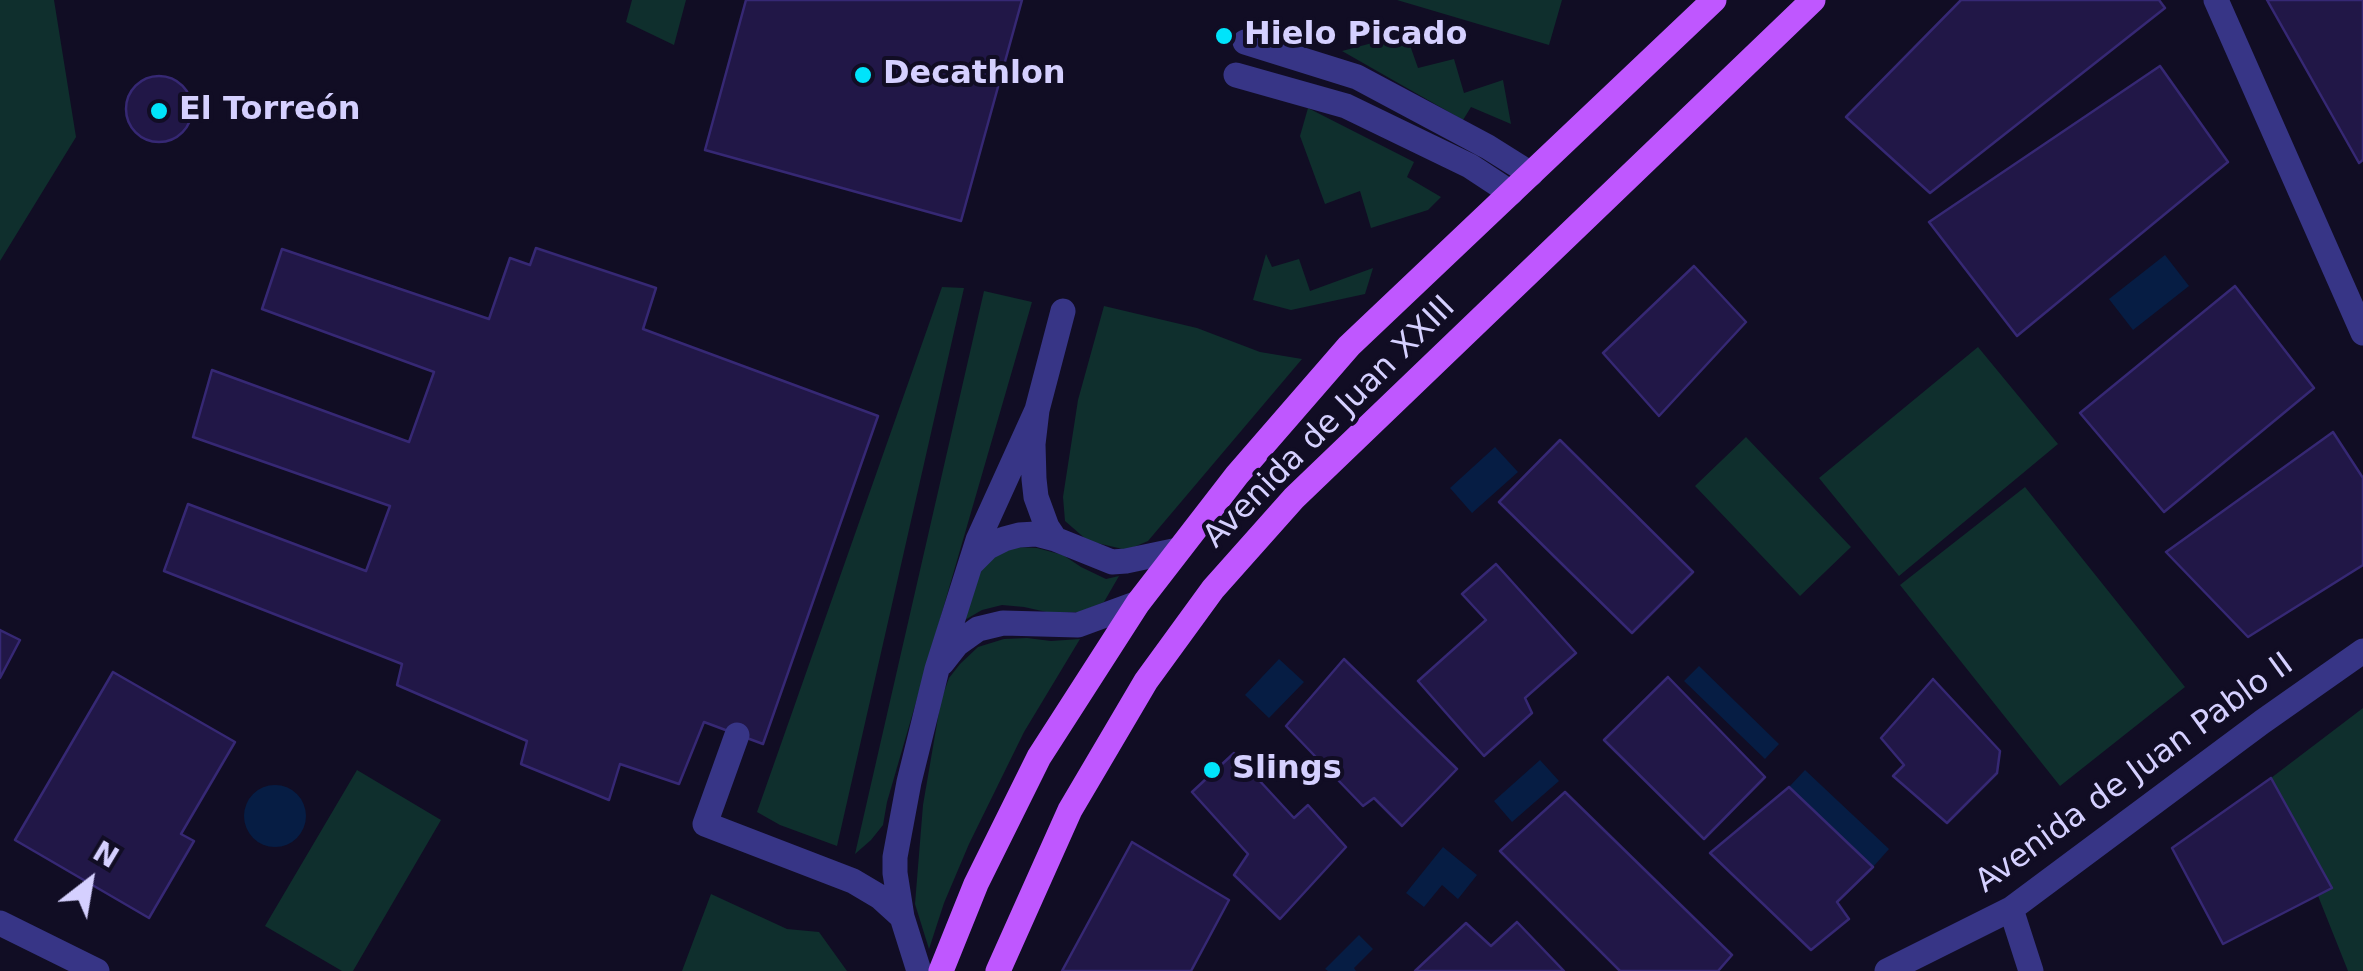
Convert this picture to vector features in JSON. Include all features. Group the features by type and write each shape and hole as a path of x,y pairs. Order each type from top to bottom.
{"main road":[{"name":"Avenida de Juan XXIII","path":"941,971 976,884 1039,757 1138,603 1178,550 1349,346 1714,0"},
{"name":"Avenida de Juan XXIII","path":"998,971 1070,810 1146,681 1213,590 1294,498 1812,0"}],"street":[{"path":"2216,0 2363,332"},
{"path":"1246,42 1357,77 1530,174"},
{"path":"1236,75 1346,106 1470,166 1511,193"},
{"path":"918,971 902,917 895,874 901,822 937,670 970,565 989,511 1037,410 1063,312"},
{"path":"1037,410 1034,479 1041,514 1055,539"},
{"path":"970,565 988,548 1019,535 1055,539 1112,562 1178,550"},
{"path":"937,670 957,644 978,629 1003,623 1078,625 1138,603"},
{"name":"Avenida de Juan Pablo II","path":"1887,971 2011,909 2363,651"},
{"path":"737,735 705,824 841,876 880,897 902,917"},
{"path":"841,876 858,874 878,862 901,822"},
{"path":"2011,909 2031,971"},
{"path":"0,923 97,971"}],"green space":[{"path":"0,0 54,0 76,137 0,261"},
{"path":"632,0 686,0 674,45 626,22"},
{"path":"1397,0 1562,0 1549,45"},
{"path":"1406,34 1418,68 1454,59 1464,93 1503,80 1511,124 1471,107 1463,120 1342,51"},
{"path":"1308,108 1414,162 1407,177 1441,197 1428,210 1371,228 1360,191 1325,204 1300,136"},
{"path":"1266,254 1272,267 1299,259 1310,291 1373,268 1365,294 1291,310 1253,300"},
{"path":"942,287 964,288 837,846 757,812"},
{"path":"984,291 1032,302 883,825 855,854"},
{"path":"1104,306 1197,328 1260,352 1302,359 1148,541 1127,550 1088,541 1065,521 1063,497 1078,400"},
{"path":"1978,347 2058,444 1899,576 1819,478"},
{"path":"1746,437 1851,547 1800,596 1695,486"},
{"path":"2025,487 2185,687 2060,786 1900,585"},
{"path":"1017,547 1063,555 1106,579 1119,576 1104,602 1080,612 1051,613 1002,605 982,610 958,624 978,573 996,552"},
{"path":"1004,639 1080,639 1024,732 969,844 929,949 915,904 923,805 941,700 949,678 978,647"},
{"path":"2363,708 2363,971 2348,971 2271,778"},
{"path":"357,770 441,820 353,971 342,971 265,926"},
{"path":"711,894 787,929 819,932 847,971 682,971"}],"water":[{"path":"2165,255 2189,286 2133,330 2109,299"},
{"path":"1495,447 1518,472 1472,513 1450,488"},
{"path":"1279,659 1304,682 1269,718 1245,695"},
{"path":"1699,666 1779,744 1765,759 1684,681"},
{"path":"1540,760 1559,781 1512,822 1494,801"},
{"path":"1805,770 1889,849 1873,867 1789,787"},
{"path":"275,785 297,794 306,816 297,838 275,847 253,838 244,816 253,794"},
{"path":"1443,847 1477,875 1458,899 1442,885 1424,907 1406,893"},
{"path":"1359,935 1373,949 1354,968 1356,971 1325,969"}],"building":[{"name":"Decathlon","path":"746,0 1022,0 961,221 705,150"},
{"path":"1961,0 2159,0 2165,8 1930,193 1846,117"},
{"path":"2267,0 2363,0 2363,160 2359,163"},
{"path":"2160,66 2228,162 2017,336 1929,222"},
{"name":"El Torreón","path":"159,76 182,86 192,109 182,132 159,142 136,132 126,109 136,86"},
{"path":"536,248 656,288 643,329 878,416 763,744 704,722 679,784 620,764 609,800 521,764 527,741 397,685 402,664 164,571 188,504 366,571 390,506 193,437 212,370 409,442 434,372 262,309 282,249 489,319 510,258 530,265"},
{"path":"1694,266 1746,322 1659,416 1603,353"},
{"path":"2235,286 2314,388 2164,512 2080,413"},
{"path":"2333,432 2363,478 2363,565 2248,637 2166,552"},
{"path":"1560,440 1693,572 1632,633 1499,502"},
{"path":"1496,564 1576,653 1525,698 1532,713 1484,756 1418,681 1486,620 1462,594"},
{"path":"0,630 20,640 0,678"},
{"path":"1344,659 1457,769 1402,826 1374,798 1363,806 1286,726"},
{"path":"113,672 235,742 181,834 194,841 149,918 15,840"},
{"path":"1668,677 1765,777 1704,839 1604,740"},
{"path":"1933,679 2000,751 1997,773 1947,823 1893,776 1904,765 1881,738"},
{"path":"1234,753 1294,818 1308,805 1346,847 1280,919 1234,875 1248,854 1192,792"},
{"path":"2271,778 2332,888 2223,944 2172,848"},
{"path":"1789,787 1873,867 1837,902 1849,919 1811,950 1710,853"},
{"path":"1565,792 1732,955 1718,971 1620,971 1500,851"},
{"path":"1132,842 1229,900 1191,971 1062,971"},
{"path":"1517,922 1564,971 1415,971 1466,923 1491,946"}],"place":[{"name":"Hielo Picado","path":"1224,36"},
{"name":"Decathlon","path":"863,75"},
{"name":"El Torreón","path":"159,111"},
{"name":"Slings","path":"1212,770"}]}
